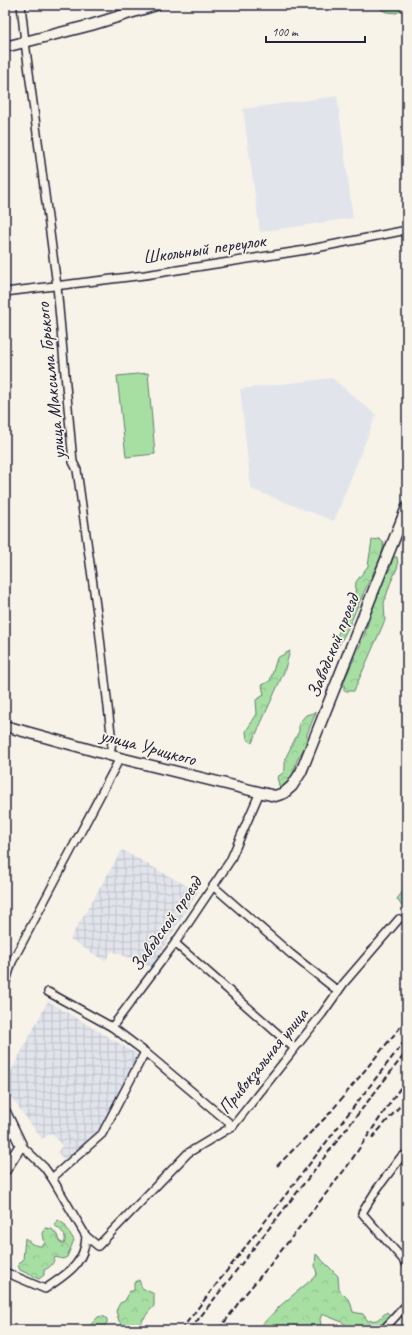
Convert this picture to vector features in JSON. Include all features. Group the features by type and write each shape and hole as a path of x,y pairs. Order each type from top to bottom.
{"street":[{"name":"улица Максима Горького","path":"21,5 57,286 73,462 77,470 98,620 112,742 110,754"},
{"path":"5,47 91,25 142,7 156,5"},
{"name":"Школьный переулок","path":"5,292 152,273 306,250 407,230"},
{"name":"Заводской проезд","path":"284,793 292,786 301,772 407,507"},
{"name":"улица Урицкого","path":"5,726 120,758 275,796 284,793"},
{"path":"5,985 12,962 120,758"},
{"name":"Заводской проезд","path":"112,1027 175,944 230,861 260,792"},
{"path":"213,886 291,954 338,991"},
{"name":"Привокзальная улица","path":"86,1236 98,1246 188,1153 233,1126 344,983 400,919"},
{"path":"175,944 294,1048"},
{"path":"48,992 112,1027 145,1052 233,1126"},
{"path":"52,1178 102,1134 145,1052"},
{"path":"5,1112 21,1145 44,1167 52,1178 86,1236 81,1258 68,1273 45,1289 5,1272"},
{"path":"5,1170 21,1145"},
{"path":"407,1154 402,1157 376,1189 362,1213 407,1264"},
{"path":"383,1330 407,1304"}],"shaded area":[{"path":"337,96 353,218 260,232 243,109"},
{"path":"332,378 376,415 334,521 251,489 240,389"},
{"path":"122,850 198,892 151,967 112,951 105,961 70,939"},
{"path":"48,1001 140,1056 105,1124 65,1161 57,1152 62,1146 52,1133 42,1139 5,1089 5,1083"}],"green space":[{"path":"374,5 407,5 397,13 386,12"},
{"path":"148,373 155,454 126,457 117,376"},
{"path":"379,539 384,543 380,558 336,649 336,638 355,593 356,582 368,566 372,540"},
{"path":"393,557 397,557 398,566 384,603 385,620 354,691 344,691 344,681 363,639 380,586 390,569"},
{"path":"290,651 284,672 252,743 247,739 246,731 257,714 256,700 264,695 262,685 270,681 277,658"},
{"path":"316,712 307,734 306,745 297,760 292,777 280,789 277,777 282,774 285,769 285,759 299,731 299,723 306,715"},
{"path":"407,886 407,913 397,899"},
{"path":"58,1220 64,1224 74,1240 67,1257 63,1259 55,1257 51,1265 44,1270 44,1275 39,1279 20,1270 18,1265 23,1260 25,1238 32,1244 40,1246 45,1244 43,1234 45,1228 52,1229 57,1235 59,1241 64,1244 64,1235 54,1225"},
{"path":"316,1254 338,1276 339,1290 350,1301 353,1312 363,1314 368,1321 377,1320 387,1312 390,1316 377,1330 348,1330 348,1326 342,1322 322,1314 320,1319 322,1330 257,1330 280,1306 317,1275 315,1265"},
{"path":"139,1280 142,1288 154,1294 154,1306 135,1330 126,1330 119,1321 116,1311 120,1303 125,1301 130,1291 134,1291 134,1283"},
{"path":"103,1316 107,1319 107,1323 100,1330 86,1330 98,1317"}],"railway":[{"path":"277,1166 329,1114 407,1019"},
{"path":"181,1330 407,1038"},
{"path":"190,1330 407,1051"},
{"path":"219,1330 242,1298 270,1265 346,1168 407,1078"},
{"path":"372,1138 407,1098"}]}
